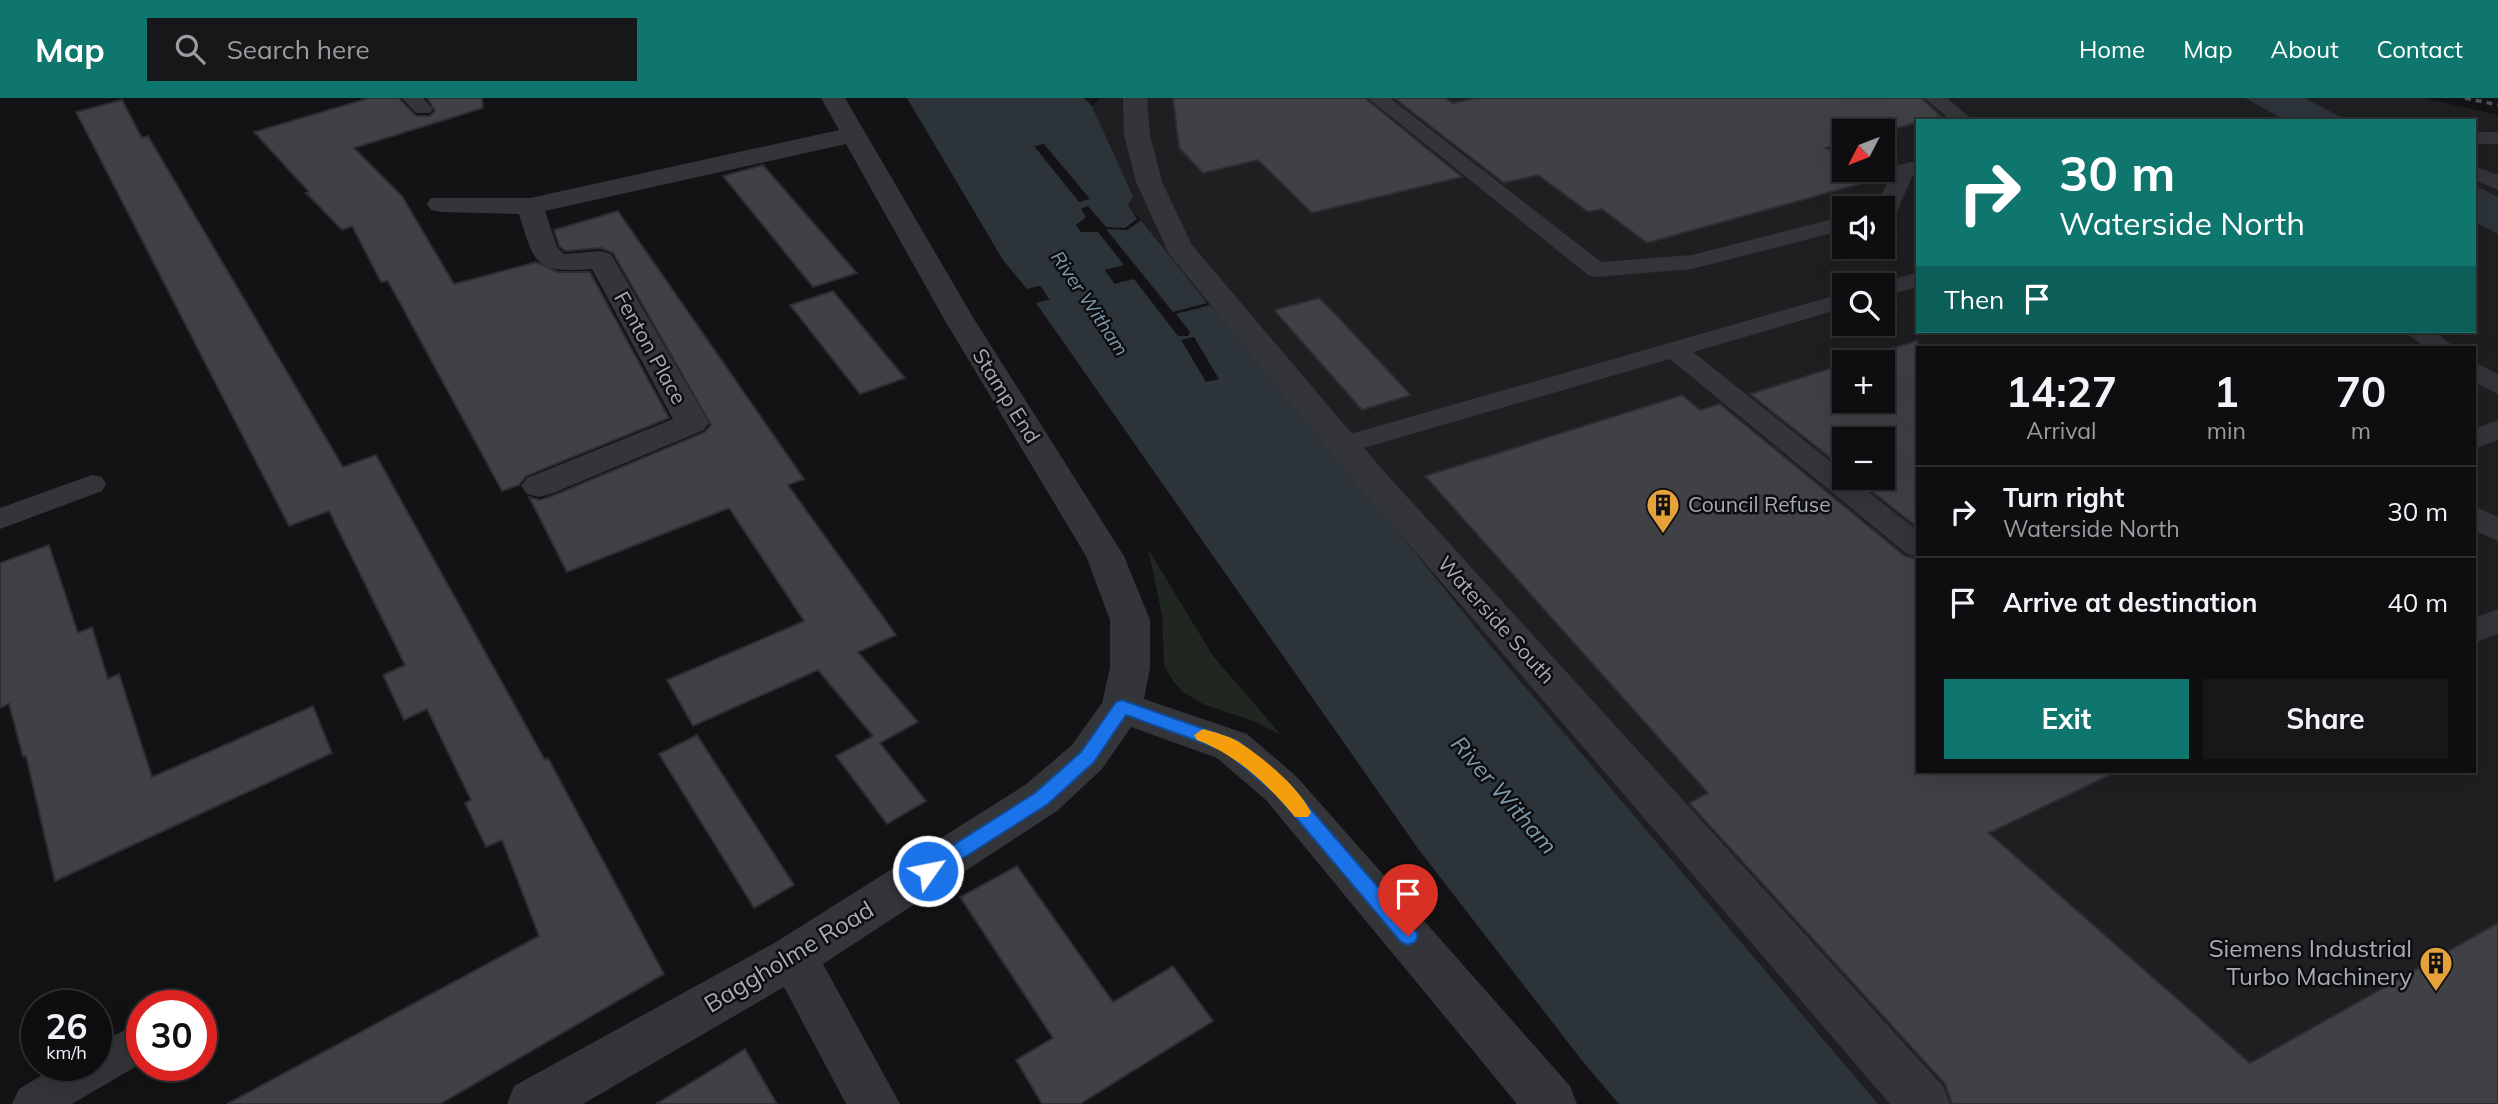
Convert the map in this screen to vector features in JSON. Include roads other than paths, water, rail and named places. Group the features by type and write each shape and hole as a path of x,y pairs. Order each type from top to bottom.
{"street":[{"name":"Stamp End","path":"833,98 851,135 966,331 1105,556 1130,620 1130,668 1122,706"},
{"name":"Waterside South","path":"1135,98 1137,135 1149,182 1179,248 1343,445 1924,1104"},
{"path":"441,204 530,206 851,135"},
{"name":"Fenton Place","path":"530,206 544,250 557,263 601,260 692,423 539,486"},
{"path":"1122,706 1232,746 1282,789 1551,1104"},
{"name":"Baggholme Road","path":"533,1104 793,957 1041,798 1087,757 1122,706"},
{"path":"793,957 874,1104"}],"lane":[{"path":"1378,98 1597,270 1692,262 1832,226"},
{"path":"1935,98 1961,119"},
{"path":"2476,138 2498,138"},
{"path":"1893,196 1904,171 1916,167"},
{"path":"2476,173 2498,183"},
{"path":"1895,286 1916,280"},
{"path":"1343,445 1832,303"},
{"path":"2419,333 2440,346"},
{"path":"1674,349 1916,545"},
{"path":"2476,371 2498,386"},
{"path":"2476,439 2498,429"},
{"path":"0,519 92,484"},
{"path":"2476,517 2498,530"},
{"path":"2476,631 2498,620"},
{"path":"34,1104 67,1081"}],"water":[{"path":"907,98 1084,98 1092,106 1133,196 1128,205 1137,219 1125,228 1106,227 1088,206 1081,209 1086,217 1076,225 1081,232 1098,232 1124,265 1027,289 1003,260"},
{"path":"2245,98 2305,98 2344,119 2282,119"},
{"path":"2476,186 2498,197 2498,234 2476,223"},
{"path":"1141,220 1207,303 1173,312 1106,229 1127,230"},
{"path":"1134,279 1178,336 1188,336 1190,332 1176,314 1210,305 1248,346 1489,644 1878,1104 1619,1104 1584,1063 1419,850 1036,303"}],"waterway":[{"name":"River Witham","path":"986,98 987,153 1153,396 1163,403"}],"railway":[{"path":"2465,98 2498,105"}],"place":[{"name":"Council Refuse","path":"1663,535"},
{"name":"Siemens Industrial Turbo Machinery","path":"2436,993"}]}
